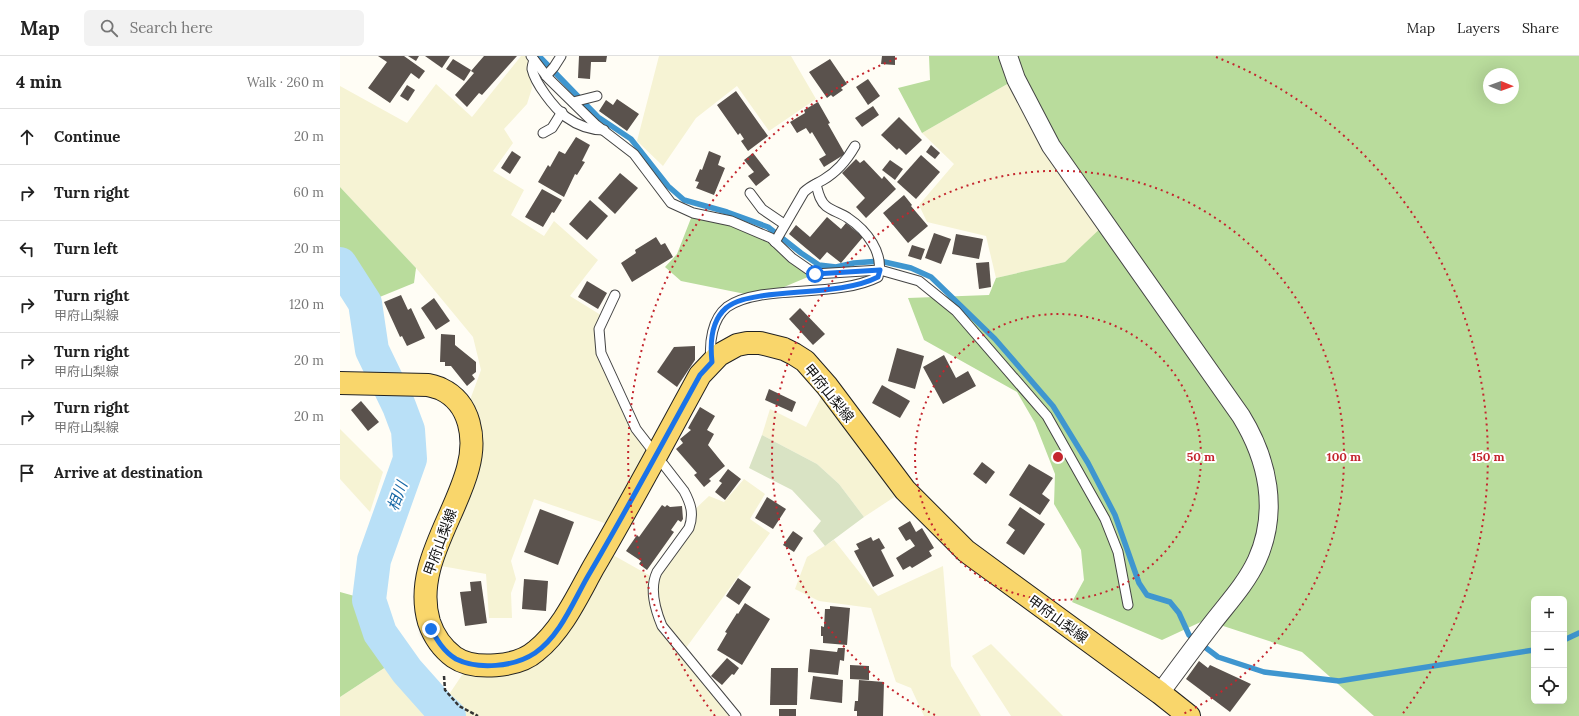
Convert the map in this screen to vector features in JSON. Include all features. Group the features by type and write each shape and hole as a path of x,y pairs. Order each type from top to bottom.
{"main road":[{"name":"甲府山梨線","path":"340,383 428,385 442,389 455,398 466,411 470,423 472,445 468,468 430,564 426,582 425,600 431,629 446,651 456,659 470,663 501,666 519,661 535,653 549,640 560,626 596,564 700,375 712,362 727,350 737,345 760,343 778,347 800,358 814,371 827,386 905,490 966,551 1160,693 1189,716"}],"street":[{"path":"1008,56 1016,79 1051,146 1241,416 1252,434 1264,465 1268,494 1268,518 1264,539 1256,560 1245,581 1160,693"}],"lane":[{"path":"550,72 561,56"},
{"path":"532,58 550,72 575,102 604,130 634,154 671,202 694,213 731,221 776,240 792,258 815,274 880,269 919,281 956,311 1047,416 1105,519 1118,552 1128,605"},
{"path":"532,58 532,67 535,77 553,104 566,117 591,130 604,130"},
{"path":"575,102 597,96"},
{"path":"543,133 552,128 562,112"},
{"path":"776,240 804,192 810,186 832,175 849,158 855,146"},
{"path":"712,362 710,347 717,321 726,308 735,302 780,292 831,289 868,282 878,277 880,269 872,240 864,231 848,218 826,206 819,197 816,184"},
{"path":"750,193 762,209 783,227"},
{"path":"615,295 599,329 601,353 636,429 684,491 690,501 692,512 692,520 689,528 654,578 653,590 657,613 662,626 736,716"}],"path":[{"path":"446,651 444,677 445,690 459,706 478,716"}],"shaded area":[{"path":"521,56 527,56 532,88 527,104 504,129 513,143 493,171 524,190 511,215 544,236 554,221 598,260 570,296 604,317 601,353 636,429 656,455 616,527 534,499 511,561 516,579 511,593 512,618 489,618 486,574 430,564 468,468 466,411 481,370 473,337 416,268 340,187 340,86 407,123 436,84 472,117"},
{"path":"659,56 791,56 816,99 769,131 737,86 696,118 663,166 637,141"},
{"path":"1016,79 1106,225 1065,262 996,278 986,236 927,222 919,205 954,164 922,133"},
{"path":"827,386 905,490 864,517 839,484 817,464 762,435 770,409 806,427"},
{"path":"340,429 383,472 370,512 340,479"},
{"path":"744,479 765,494 750,519 770,533 683,652 736,716 340,716 340,697 398,659 440,708 470,663 519,661 604,550 654,578 684,537 692,512 709,496 724,502"},
{"path":"834,540 878,596 943,566 951,666 981,716 924,716 911,688 896,682 871,608 819,601 795,589 807,557"},
{"path":"991,644 1063,716 1011,716 972,656"}],"green space":[{"path":"929,56 1579,56 1579,716 1374,716 1302,652 1205,620 1162,640 1072,602 1084,580 1081,550 1054,504 1055,474 1035,423 1017,392 924,340 908,298 989,295 996,278 1065,262 1105,224 1016,79 922,133 898,88 930,80"},
{"path":"340,187 416,268 414,283 365,303 340,264"},
{"path":"693,213 771,238 815,274 760,297 681,281 665,267 677,254"},
{"path":"762,435 817,464 839,484 864,517 825,546 813,531 821,521 792,490 749,468"},
{"path":"340,592 369,600 380,633 398,659 340,697"}],"building":[{"path":"378,56 404,56 425,71 419,79 411,73 390,103 368,88 387,62"},
{"path":"408,56 419,56 416,61"},
{"path":"425,56 450,56 442,68"},
{"path":"484,56 517,56 482,95 479,93 467,107 455,95 474,73 471,71"},
{"path":"579,56 607,56 606,62 591,62 590,79 578,78"},
{"path":"882,56 895,56 895,65 881,64"},
{"path":"453,59 471,70 464,81 446,69"},
{"path":"830,59 847,84 841,88 843,90 833,97 831,95 827,98 809,72"},
{"path":"868,79 880,96 868,105 856,87"},
{"path":"407,85 415,90 408,101 400,96"},
{"path":"736,91 768,136 748,151 741,141 744,139 740,133 738,135 717,105"},
{"path":"617,99 639,114 627,131 599,111 606,100 613,105"},
{"path":"818,102 830,123 828,124 845,154 824,167 819,159 826,155 812,132 810,134 806,128 797,133 790,122 805,113 804,110"},
{"path":"873,106 879,115 862,127 855,118"},
{"path":"899,117 922,140 906,155 899,148 897,150 881,135"},
{"path":"576,137 590,145 582,161 585,162 577,175 575,174 564,197 538,182 548,165 550,167 559,151 565,154"},
{"path":"931,145 940,153 935,159 926,152"},
{"path":"512,151 521,157 510,174 501,168"},
{"path":"709,151 721,156 718,165 725,168 714,195 696,188 699,182 695,181 700,169 702,170"},
{"path":"753,153 770,175 756,186 748,176 754,172 744,160"},
{"path":"921,155 940,172 916,199 897,182"},
{"path":"856,159 860,163 864,160 882,179 884,176 896,189 866,218 856,207 865,198 842,173"},
{"path":"890,160 903,169 895,180 882,170"},
{"path":"620,173 638,188 615,214 598,198"},
{"path":"542,189 562,200 554,213 552,212 543,227 525,217"},
{"path":"904,195 928,226 908,243 883,213"},
{"path":"590,200 608,216 587,240 569,224"},
{"path":"827,217 841,229 846,223 863,237 841,263 827,252 820,260 789,234 796,225 810,237"},
{"path":"934,233 951,239 941,264 925,258"},
{"path":"956,234 983,239 979,259 952,254"},
{"path":"656,237 661,245 665,243 673,257 632,282 621,263 636,253 635,250"},
{"path":"912,245 925,249 921,260 908,256"},
{"path":"989,262 991,287 979,289 976,263"},
{"path":"587,281 607,293 598,309 578,297"},
{"path":"401,295 408,310 411,308 425,338 407,346 402,336 400,337 384,302"},
{"path":"434,298 450,321 436,330 421,308"},
{"path":"800,308 825,334 813,345 789,319"},
{"path":"441,334 455,335 455,345 476,362 476,372 472,375 475,379 467,386 451,366 445,366 445,362 440,362"},
{"path":"695,346 695,360 677,387 657,372 674,347"},
{"path":"897,348 924,356 915,389 888,381"},
{"path":"944,355 956,378 968,371 976,386 943,404 923,367"},
{"path":"882,385 910,401 900,418 872,403"},
{"path":"769,389 796,402 792,412 765,400"},
{"path":"361,401 379,422 368,431 351,410"},
{"path":"700,407 715,416 707,430 714,434 708,445 725,466 709,479 711,481 704,487 694,475 697,473 676,449 683,443 680,439 691,430 688,428"},
{"path":"982,462 995,472 986,484 973,474"},
{"path":"1029,464 1053,478 1042,494 1050,500 1040,515 1009,495"},
{"path":"728,469 741,479 725,500 715,492 722,483 719,481"},
{"path":"767,497 786,509 773,529 755,518"},
{"path":"662,505 665,507 667,505 670,507 682,506 683,519 681,522 678,520 671,530 674,532 647,570 639,564 641,561 626,551 637,535 639,537"},
{"path":"1020,507 1045,524 1024,555 1006,543 1015,530 1008,525"},
{"path":"540,509 574,522 558,565 524,552"},
{"path":"910,521 916,532 922,528 934,548 929,551 932,556 912,568 910,566 903,570 896,558 915,546 910,539 906,541 898,528"},
{"path":"793,531 803,538 794,552 783,545"},
{"path":"871,537 873,541 879,538 885,548 881,550 894,576 873,587 854,551 859,549 856,544"},
{"path":"738,578 751,587 739,605 726,596"},
{"path":"524,579 548,581 546,611 522,609"},
{"path":"481,581 487,623 465,626 460,592 471,591 470,582"},
{"path":"745,603 770,619 742,665 717,650 727,633 725,632"},
{"path":"830,606 850,608 847,645 823,643 821,626 824,627 825,609 830,609"},
{"path":"838,648 845,648 844,661 840,660 838,675 808,672 810,649 837,652"},
{"path":"727,658 739,668 734,675 732,674 722,685 711,676"},
{"path":"1199,661 1208,668 1210,665 1251,684 1230,712 1186,679"},
{"path":"850,665 869,666 869,680 850,679"},
{"path":"771,668 798,668 797,705 770,705"},
{"path":"813,676 843,680 842,703 810,699"},
{"path":"859,680 884,682 883,716 857,716 857,711 854,711 855,701 858,701"},
{"path":"779,709 796,709 796,716 779,716"}],"waterway":[{"path":"539,56 598,117 631,139 668,186 684,200 727,212 768,227 819,265 836,267 854,263 880,261 911,268 931,277 995,339 1053,406 1088,463 1115,515 1139,583 1147,595 1170,602 1179,613 1189,635 1218,657 1264,672 1339,681 1531,650"},
{"name":"相川","path":"340,264 365,303 372,350 399,406 408,430 410,459 374,560 369,600 380,633 407,671 449,716"},
{"path":"1567,639 1579,633"}],"route":[{"path":"431,629 446,651 456,659 470,663 501,666 519,661 535,653 549,640 560,626 604,550 700,375 712,362 710,347 713,331 717,321 726,308 735,302 780,292 831,289 868,282 878,277 880,270 815,274"}]}
